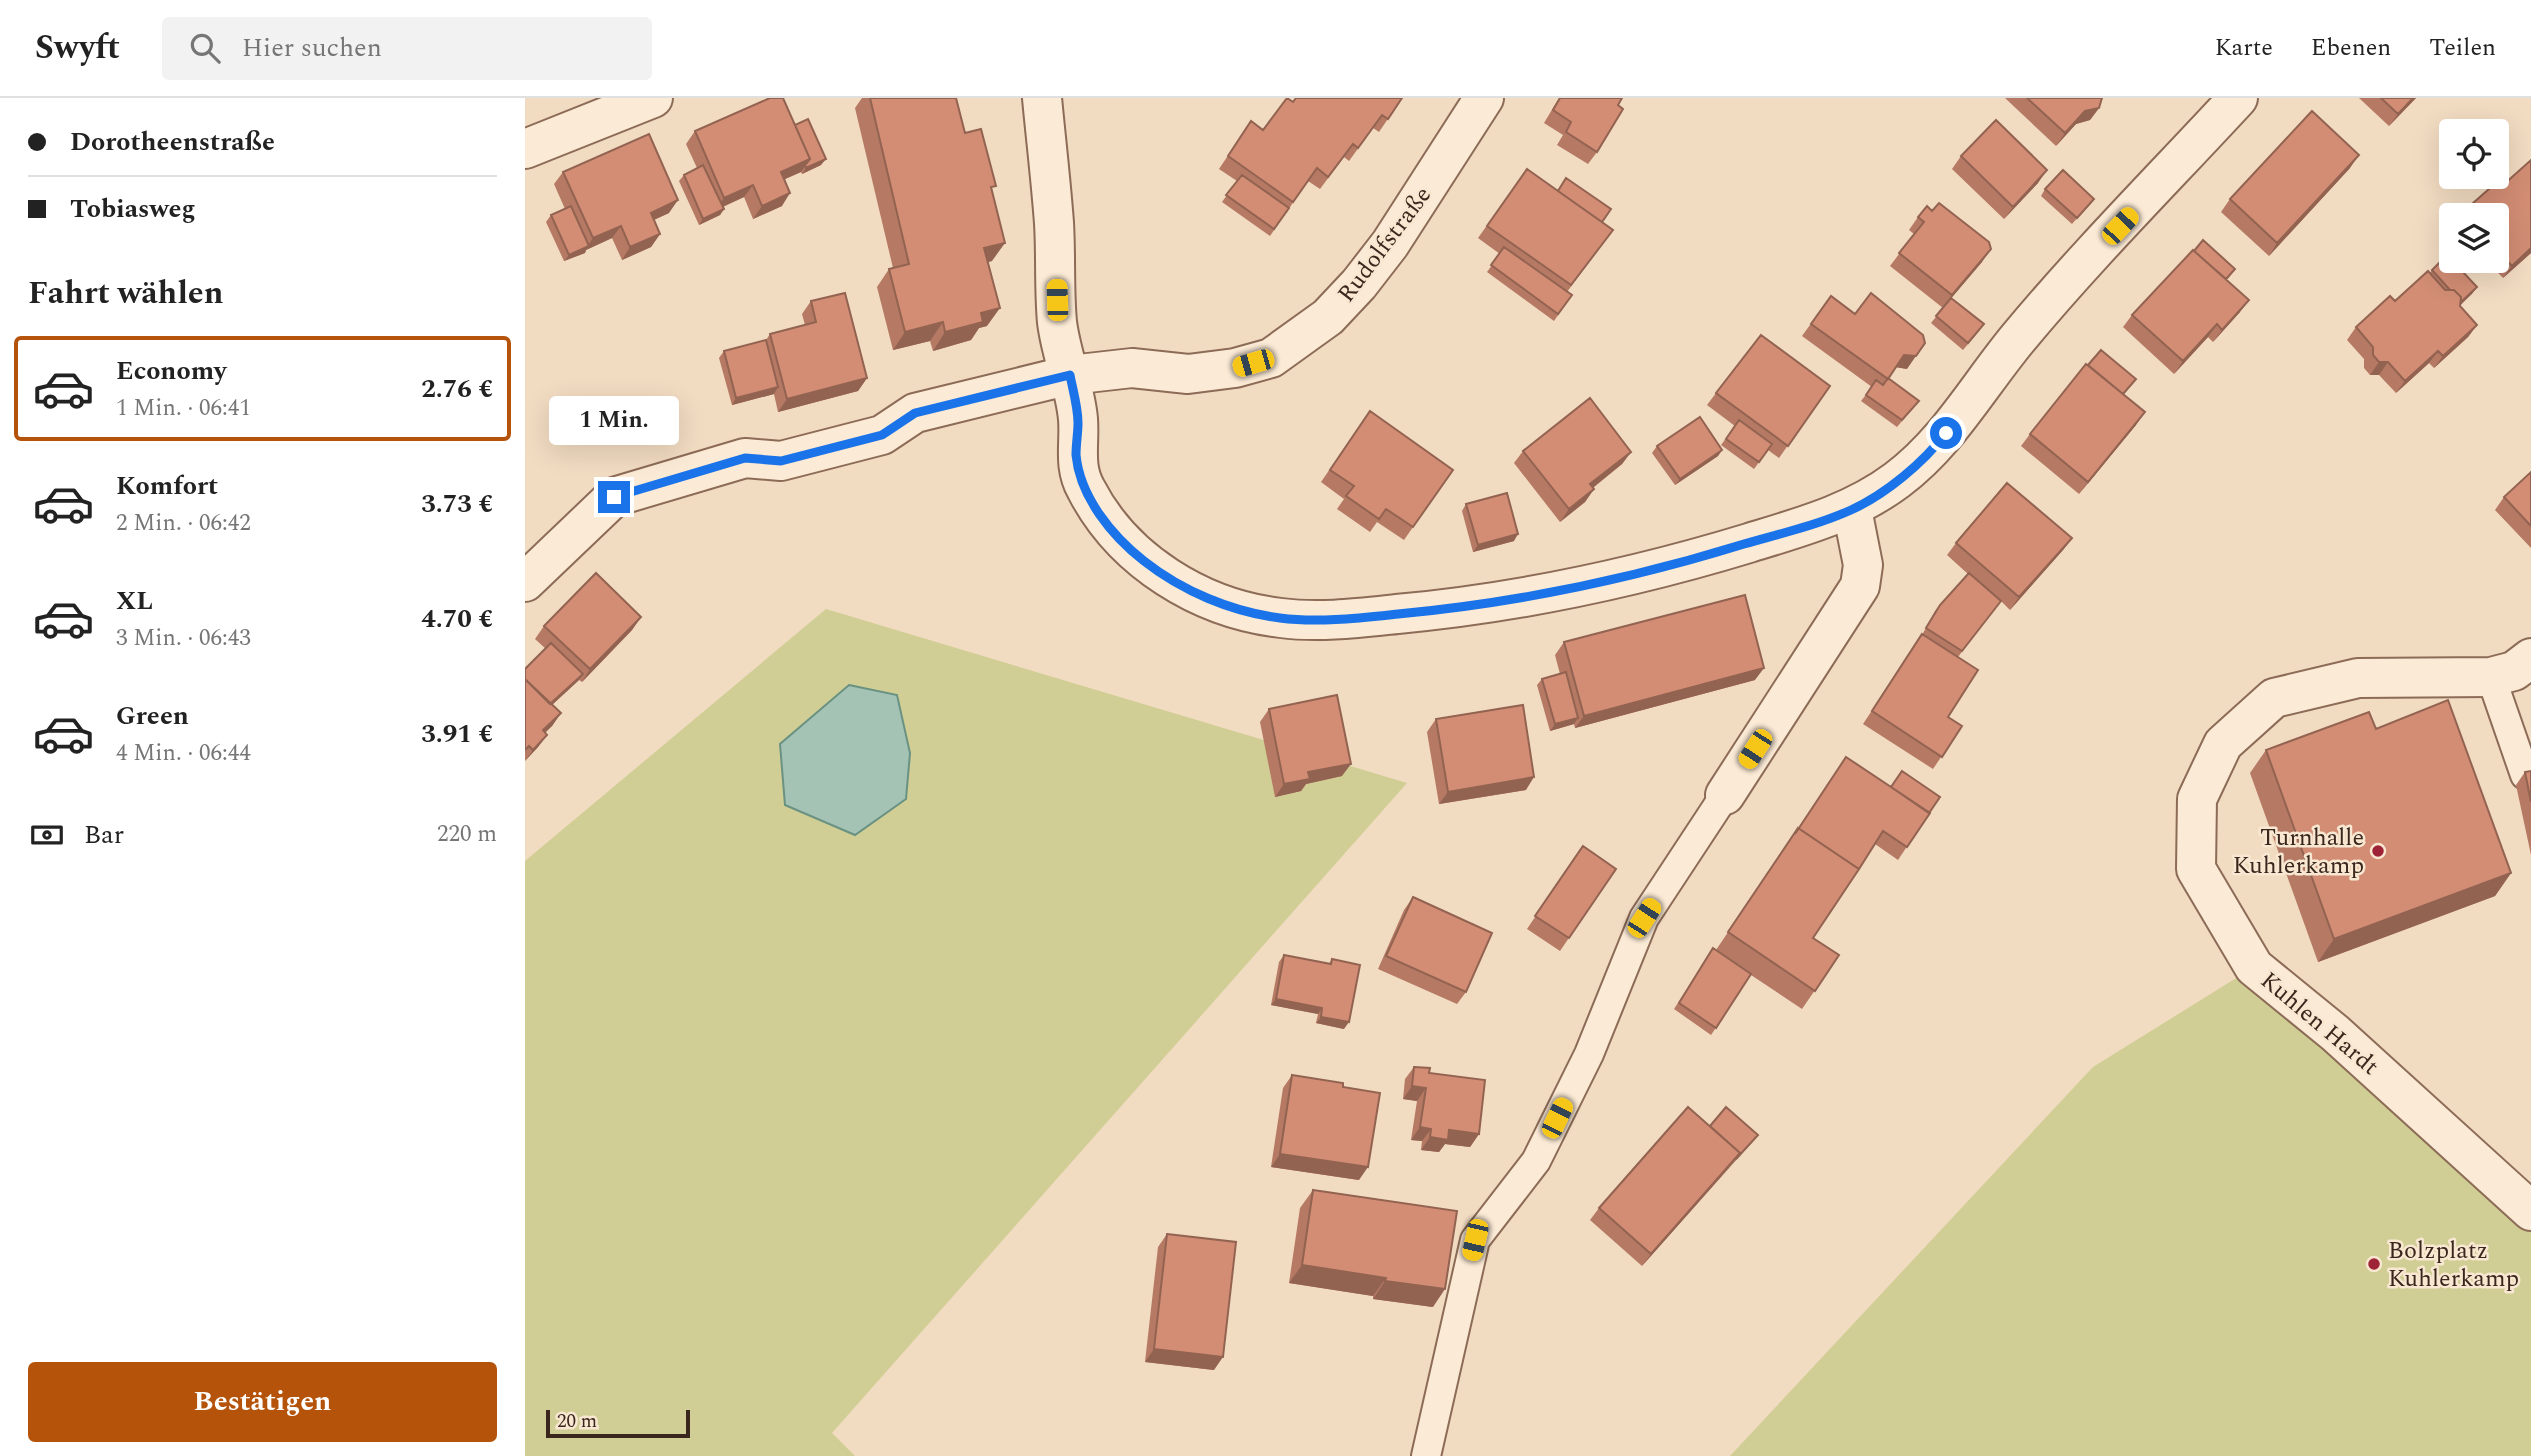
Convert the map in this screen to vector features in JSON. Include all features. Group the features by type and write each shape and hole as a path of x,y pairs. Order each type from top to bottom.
{"street":[{"path":"525,149 653,98"},
{"path":"1042,98 1054,223 1058,326 1078,420 1076,454 1082,483 1115,533 1150,566 1198,595 1241,610 1281,619 1351,618 1472,607 1568,590 1692,561 1852,509 1898,480 1934,449 2019,337 2238,98"},
{"name":"Rudolfstraße","path":"525,582 614,497 745,458 781,461 882,435 915,413 1070,375 1132,368 1188,374 1235,368 1271,358 1328,317 1390,244 1473,119 1484,98"},
{"path":"1725,795 1860,586 1863,565 1852,509"},
{"path":"2491,677 2514,671 2531,658"},
{"name":"Kuhlen Hardt","path":"2491,677 2358,678 2274,698 2223,744 2197,799 2196,869 2254,967 2335,1033 2531,1212"}],"lane":[{"path":"2491,677 2525,775"},
{"path":"1426,1456 1475,1240 1536,1161 1589,1054 1644,918 1725,795"}],"shaded area":[{"path":"826,609 1407,783 832,1433 855,1456 525,1456 525,861"},
{"path":"849,685 897,695 910,753 906,799 855,835 785,805 780,744"},
{"path":"2254,967 2531,1211 2531,1456 1730,1456 2093,1067"}],"building":[{"path":"770,98 783,98 810,159 781,172 790,193 762,206 753,185 724,198 695,131"},
{"path":"870,98 956,98 965,133 981,129 996,186 991,187 1005,243 984,248 1000,308 981,313 983,322 945,332 943,322 905,332 889,269 909,264"},
{"path":"1287,98 1293,102 1296,98 1402,98 1388,119 1382,115 1358,148 1353,144 1328,177 1317,168 1293,202 1228,156 1251,121 1263,130"},
{"path":"1560,98 1622,98 1618,105 1623,109 1597,152 1566,132 1571,122 1553,110"},
{"path":"2027,98 2102,98 2099,108 2085,111 2065,133"},
{"path":"2381,98 2413,98 2398,114"},
{"path":"2312,111 2359,155 2277,243 2230,199"},
{"path":"808,119 826,159 806,168 805,165 810,159 795,125"},
{"path":"1996,120 2047,170 2013,207 1961,156"},
{"path":"649,134 678,200 651,213 660,234 630,247 621,226 593,238 563,172"},
{"path":"2531,160 2531,248 2512,266 2509,263 2509,203 2473,203 2489,189 2509,189 2509,180"},
{"path":"703,165 724,209 703,219 684,175"},
{"path":"1527,169 1613,230 1571,285 1487,226"},
{"path":"2063,170 2094,199 2077,218 2045,189"},
{"path":"1242,175 1289,208 1274,229 1226,195"},
{"path":"1566,178 1611,209 1602,222 1558,191"},
{"path":"1939,203 1989,242 1991,249 1952,295 1899,253 1924,222 1918,217 1927,206 1932,211"},
{"path":"571,206 589,246 569,255 551,215"},
{"path":"2203,240 2235,269 2226,279 2194,251"},
{"path":"1504,247 1572,295 1558,314 1491,265"},
{"path":"2193,250 2249,300 2222,330 2217,324 2183,361 2132,315"},
{"path":"2439,263 2439,273 2464,273 2477,287 2461,302 2461,297 2454,290 2450,290 2432,270"},
{"path":"2428,271 2445,290 2454,290 2461,297 2460,306 2477,325 2443,356 2438,351 2405,381 2388,362 2379,362 2373,355 2373,347 2356,327 2390,296 2395,301"},
{"path":"845,293 867,378 787,399 770,334 816,322 811,301"},
{"path":"1871,293 1923,335 1925,343 1916,356 1904,355 1888,379 1811,324 1831,296 1855,314"},
{"path":"1951,298 1984,324 1968,343 1936,316"},
{"path":"1761,335 1830,386 1788,446 1716,393"},
{"path":"766,340 778,387 736,398 724,351"},
{"path":"2101,350 2136,379 2123,394 2088,365"},
{"path":"2086,364 2145,412 2088,482 2030,434"},
{"path":"1888,378 1919,401 1902,420 1866,395 1876,380 1883,385"},
{"path":"1590,398 1631,452 1590,484 1594,489 1569,509 1523,451"},
{"path":"1370,411 1453,470 1413,527 1386,509 1379,519 1346,496 1354,486 1330,470"},
{"path":"1700,417 1722,450 1680,479 1657,446"},
{"path":"1739,420 1772,444 1759,462 1726,439"},
{"path":"2531,472 2531,526 2504,497"},
{"path":"2007,483 2072,538 2019,597 1956,543"},
{"path":"1507,493 1518,534 1478,545 1466,504"},
{"path":"596,573 641,617 590,669 544,626"},
{"path":"1969,573 2001,601 1962,651 1926,628 1940,605"},
{"path":"1745,595 1764,668 1584,716 1564,642"},
{"path":"1922,634 1978,670 1948,717 1962,726 1942,757 1872,711"},
{"path":"551,643 583,674 550,704 525,679 525,669"},
{"path":"1566,672 1578,718 1555,724 1542,679"},
{"path":"525,679 561,713 543,730 547,735 533,750 529,746 525,750"},
{"path":"1337,695 1351,764 1308,772 1310,779 1284,784 1269,709"},
{"name":"Turnhalle Kuhlerkamp","path":"2448,700 2511,873 2334,939 2266,750 2369,712 2376,729"},
{"path":"1523,705 1534,777 1448,792 1436,719"},
{"path":"1846,757 1930,813 1907,847 1883,831 1859,869 1799,828"},
{"path":"1902,771 1940,797 1929,813 1891,787"},
{"path":"2531,771 2531,802 2525,772"},
{"path":"1798,828 1859,869 1813,938 1839,955 1815,991 1728,932"},
{"path":"1583,846 1616,869 1569,938 1535,916"},
{"path":"1413,897 1492,933 1466,992 1386,956"},
{"path":"1713,948 1751,974 1716,1028 1679,1003"},
{"path":"1284,955 1331,964 1332,959 1360,965 1349,1022 1321,1017 1322,1008 1276,999"},
{"path":"1414,1067 1430,1068 1429,1073 1485,1080 1479,1134 1449,1130 1448,1140 1430,1137 1431,1129 1420,1127 1426,1088 1412,1086"},
{"path":"1292,1075 1343,1083 1343,1087 1380,1093 1368,1167 1280,1154"},
{"path":"1688,1107 1740,1153 1651,1254 1599,1208"},
{"path":"1726,1107 1758,1135 1736,1159 1740,1153 1710,1126"},
{"path":"1313,1190 1457,1211 1445,1289 1302,1265"},
{"path":"1167,1234 1236,1242 1223,1357 1154,1349"}],"place":[{"name":"Turnhalle Kuhlerkamp","path":"2378,851"},
{"name":"Bolzplatz Kuhlerkamp","path":"2374,1264"}],"route":[{"path":"614,497 745,458 781,461 882,435 915,413 1070,375 1078,420 1076,454 1082,483 1115,533 1141,559 1168,579 1198,595 1241,610 1281,619 1351,618 1472,607 1568,590 1692,561 1783,533 1852,509 1898,480 1934,449 1946,433"}]}
